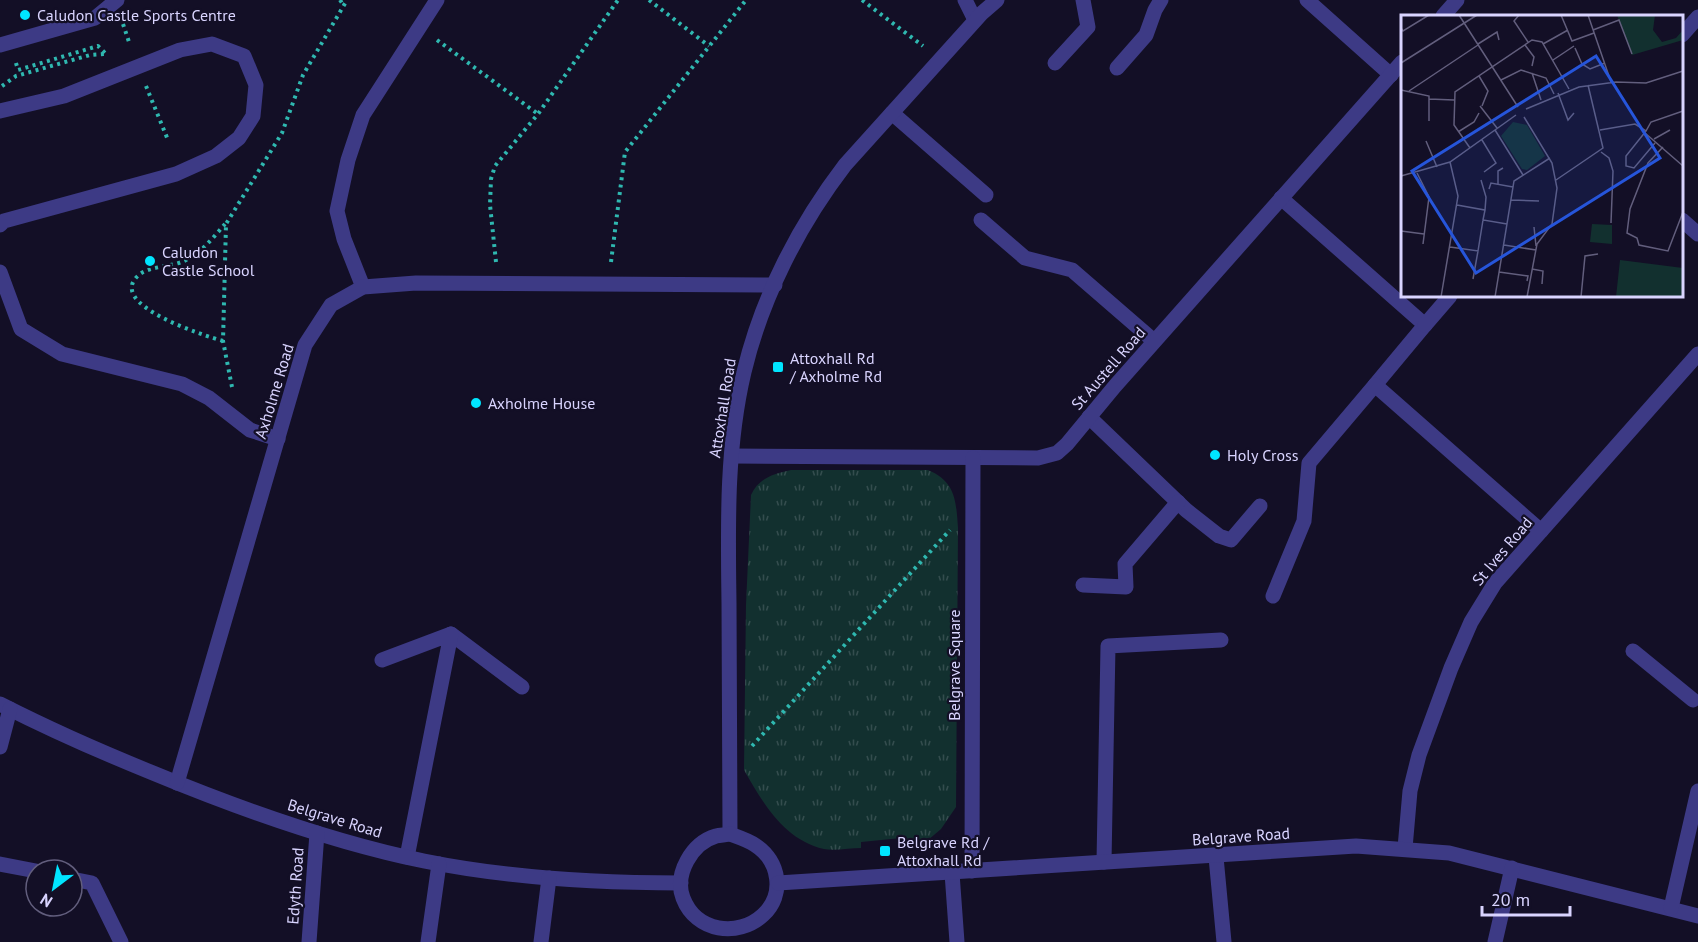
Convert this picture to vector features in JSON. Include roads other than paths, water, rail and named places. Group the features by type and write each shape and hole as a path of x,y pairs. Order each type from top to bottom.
{"street":[{"path":"0,45 95,18 117,0"},
{"path":"363,287 344,239 337,211 348,160 363,115 437,0"},
{"path":"965,0 975,20"},
{"name":"Attoxhall Road","path":"730,834 728,514 732,456 745,369 775,285 792,247 824,193 845,165 891,113 975,20 997,0"},
{"path":"1055,63 1088,27 1083,0"},
{"path":"1117,68 1146,34 1161,0"},
{"path":"1307,0 1391,75"},
{"path":"1444,15 1457,0"},
{"path":"1683,34 1698,17"},
{"path":"0,111 64,96 180,50 212,44 244,56 256,85 253,116 239,138 216,156 176,174 2,223"},
{"name":"St Austell Road","path":"732,456 973,458 1048,457 1057,453 1401,63"},
{"path":"891,113 986,195"},
{"path":"1281,198 1425,325"},
{"path":"981,220 1025,258 1072,270 1154,341"},
{"path":"1683,221 1698,234"},
{"path":"0,272 21,329 62,354 182,384 209,398 250,430 278,439"},
{"name":"Axholme Road","path":"177,783 305,345 331,305 363,287 416,283 775,285"},
{"path":"1273,597 1304,520 1309,463 1449,297"},
{"name":"St Ives Road","path":"1405,849 1410,791 1419,755 1471,622 1495,583 1698,354"},
{"path":"1375,386 1541,531"},
{"path":"1089,417 1178,502 1219,536 1231,540 1260,506"},
{"name":"Belgrave Square","path":"972,871 973,458"},
{"path":"1083,585 1126,587 1125,564 1178,502"},
{"path":"382,660 450,634"},
{"path":"450,634 522,687"},
{"path":"407,857 450,634"},
{"path":"1104,862 1108,646 1221,640"},
{"path":"1633,651 1696,703"},
{"path":"0,747 5,706"},
{"name":"Belgrave Road","path":"5,706 116,758 241,808 317,833 407,857 474,870 549,878 628,883 681,883"},
{"path":"1671,908 1698,791"},
{"name":"Edyth Road","path":"309,942 317,833"},
{"path":"730,834 756,844 775,868 778,882 772,904 765,913 727,936 700,920 691,911 683,897 681,883 684,867 696,850 716,836 730,834"},
{"name":"Belgrave Road","path":"778,882 952,873 1356,846 1449,853 1698,916"},
{"path":"1216,856 1224,942"},
{"path":"0,864 24,869"},
{"path":"428,942 439,864"},
{"path":"1495,942 1512,868"},
{"path":"952,873 957,942"},
{"path":"541,942 549,878"},
{"path":"84,881 92,883 121,942"}],"place":[{"name":"Caludon Castle Sports Centre","path":"25,15"},
{"name":"Caludon Castle School","path":"150,261"},
{"name":"Attoxhall Rd / Axholme Rd","path":"778,367"},
{"name":"Axholme House","path":"476,403"},
{"name":"Holy Cross","path":"1215,455"},
{"name":"Belgrave Rd / Attoxhall Rd","path":"885,851"}]}
